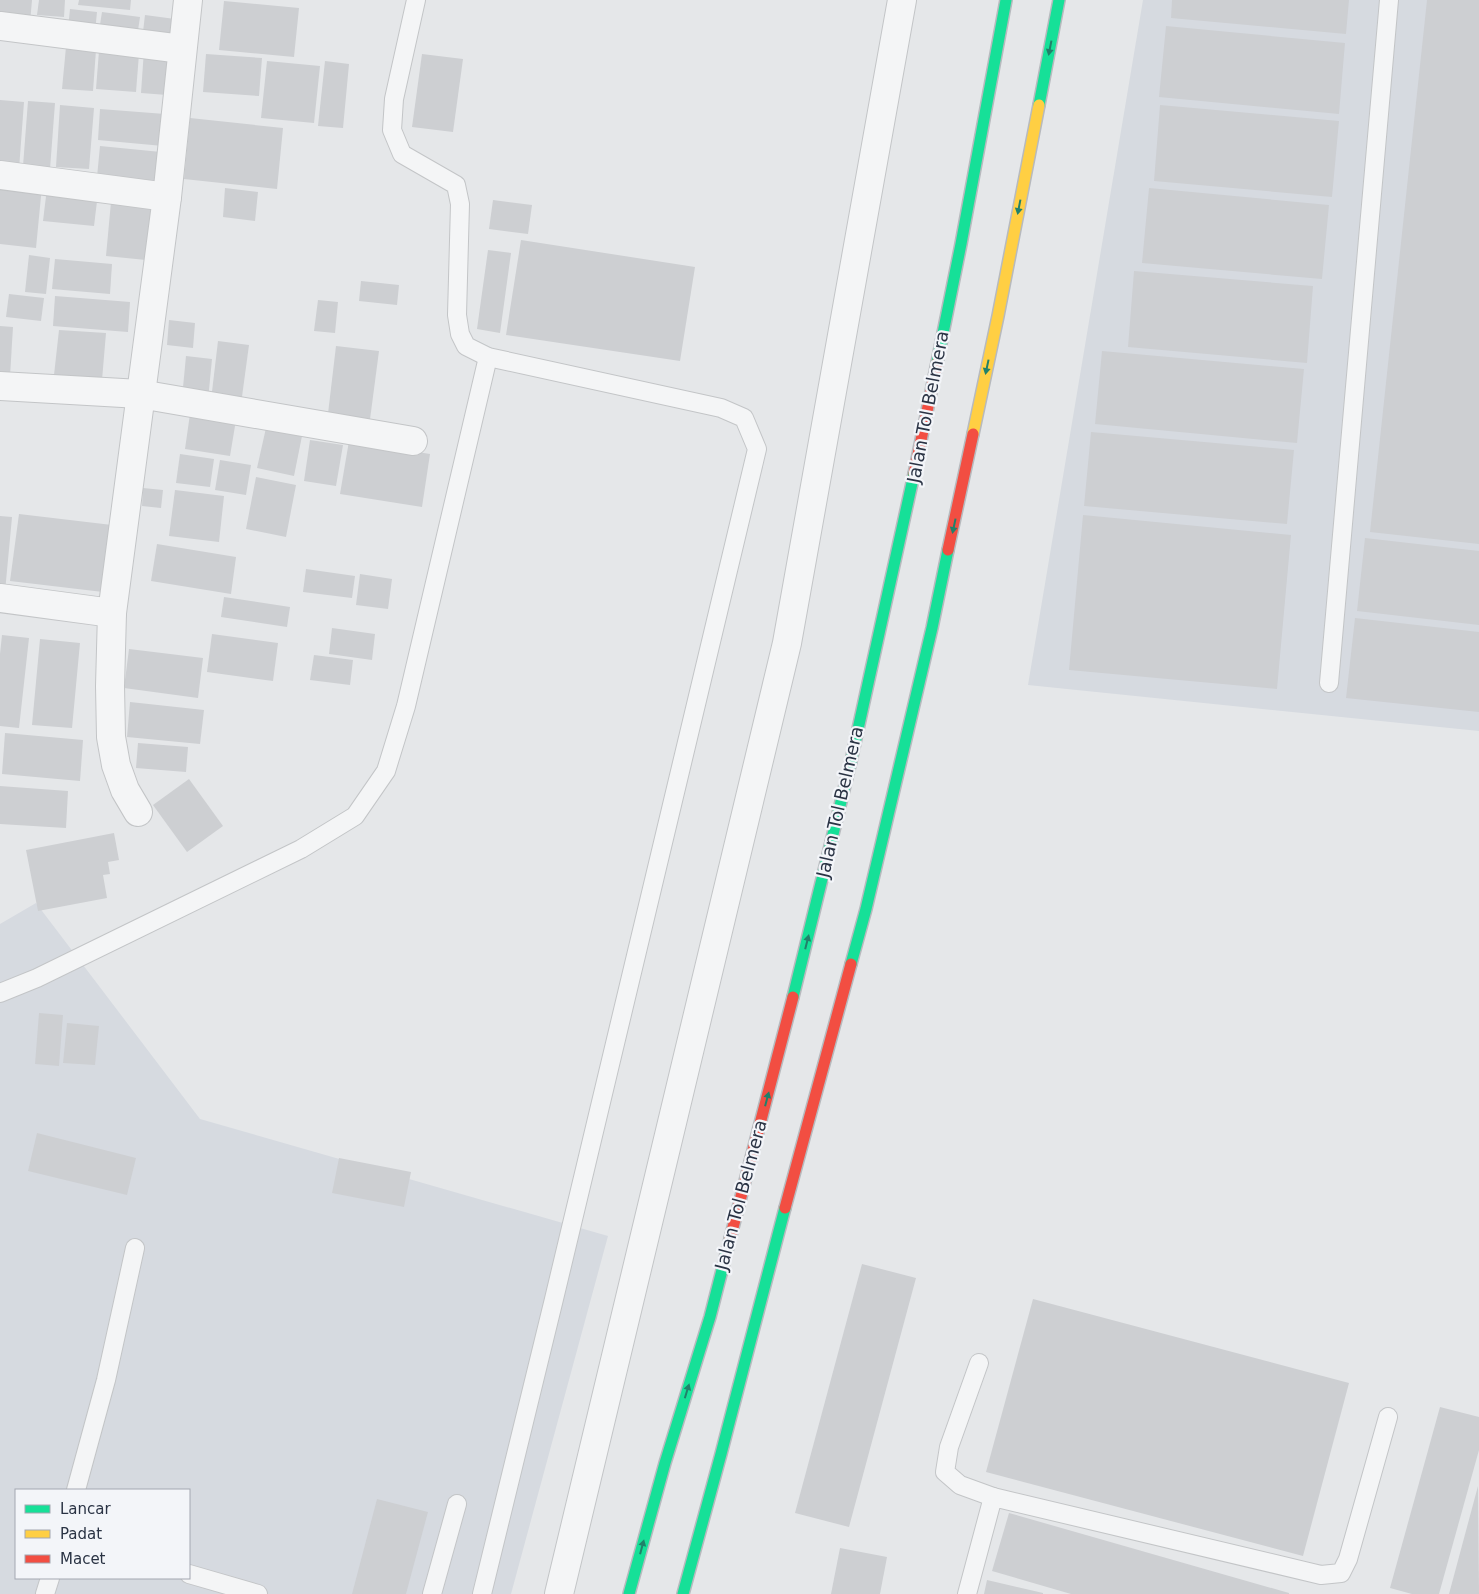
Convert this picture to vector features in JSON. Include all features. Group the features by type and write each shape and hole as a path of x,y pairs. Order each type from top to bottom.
{"highway":[{"name":"Jalan Tol Belmera","path":"629,1594 665,1463 710,1317 799,974 851,760 905,519 961,244 1006,0"},
{"path":"683,1594 724,1445 769,1266 866,909 932,628 994,336 1059,0"}],"street":[{"path":"138,812 125,790 116,765 111,737 112,613 167,197 188,0"},
{"path":"559,1594 787,643 902,0"},
{"path":"0,26 182,49"},
{"path":"0,175 167,197"},
{"path":"0,386 140,394 413,441"},
{"path":"0,598 112,613"}],"lane":[{"path":"416,0 394,99 392,130 402,154 456,185 460,204 457,315 460,334 466,346 488,357 720,408 744,418 757,449 550,1318 482,1594"},
{"path":"1329,683 1389,0"},
{"path":"0,992 37,978 301,849 356,816 386,771 406,706 488,357"},
{"path":"76,1489 106,1380 135,1248"},
{"path":"979,1363 949,1447 946,1472 960,1485 993,1497 1321,1576 1341,1573 1348,1559 1388,1417"},
{"path":"967,1594 993,1497"},
{"path":"432,1594 457,1504"},
{"path":"190,1574 258,1594"},
{"path":"45,1594 50,1579"}],"shaded area":[{"path":"1143,0 1479,0 1479,731 1028,685"},
{"path":"36,903 200,1119 608,1236 511,1594 0,1594 0,924"}],"building":[{"path":"0,0 32,0 30,23 0,21"},
{"path":"39,0 65,0 64,17 37,15"},
{"path":"79,0 131,0 130,10 78,5"},
{"path":"1172,0 1349,0 1346,34 1171,18"},
{"path":"1427,0 1479,0 1479,544 1370,532"},
{"path":"224,1 299,8 294,57 219,50"},
{"path":"70,9 97,12 95,32 68,29"},
{"path":"102,12 140,17 137,37 99,31"},
{"path":"145,15 175,19 172,43 142,40"},
{"path":"1166,26 1345,43 1339,114 1159,97"},
{"path":"66,47 96,50 93,91 62,89"},
{"path":"144,50 171,52 167,95 141,93"},
{"path":"99,51 139,54 136,92 96,89"},
{"path":"206,54 262,58 259,96 203,92"},
{"path":"422,54 463,59 453,132 412,127"},
{"path":"267,61 320,66 314,123 261,118"},
{"path":"325,61 349,64 343,128 318,126"},
{"path":"0,100 24,102 19,169 0,168"},
{"path":"28,101 55,103 50,169 23,166"},
{"path":"60,105 94,108 89,169 56,167"},
{"path":"1160,105 1339,121 1332,197 1154,181"},
{"path":"100,109 165,114 163,146 98,140"},
{"path":"190,118 283,128 277,189 184,179"},
{"path":"100,146 161,152 158,182 97,177"},
{"path":"0,182 42,186 36,248 0,244"},
{"path":"47,188 98,193 94,226 43,221"},
{"path":"225,188 258,192 255,221 223,217"},
{"path":"1149,188 1329,205 1322,279 1142,263"},
{"path":"493,200 532,205 528,234 489,229"},
{"path":"111,202 151,206 146,260 106,256"},
{"path":"521,240 695,267 680,361 506,335"},
{"path":"488,250 511,253 500,333 477,329"},
{"path":"29,255 50,258 46,294 25,292"},
{"path":"55,259 112,264 110,294 52,289"},
{"path":"1134,271 1313,286 1307,363 1128,347"},
{"path":"361,281 399,285 397,305 359,301"},
{"path":"9,294 44,298 41,321 6,317"},
{"path":"55,296 130,302 128,332 53,326"},
{"path":"318,300 338,302 335,333 314,331"},
{"path":"169,320 195,323 193,348 167,345"},
{"path":"0,326 13,327 10,376 0,376"},
{"path":"59,330 106,333 102,380 54,375"},
{"path":"218,341 249,345 241,404 211,400"},
{"path":"336,346 379,351 369,427 327,422"},
{"path":"1102,351 1304,369 1297,443 1095,424"},
{"path":"186,356 212,359 208,400 182,398"},
{"path":"191,407 237,414 230,456 185,449"},
{"path":"268,419 304,426 294,476 257,468"},
{"path":"1091,432 1294,450 1287,524 1084,506"},
{"path":"310,440 343,445 336,486 304,481"},
{"path":"349,441 430,454 422,507 340,494"},
{"path":"180,454 214,459 210,487 176,483"},
{"path":"220,460 251,465 246,495 215,490"},
{"path":"256,477 296,485 286,537 246,529"},
{"path":"143,488 163,490 161,508 142,506"},
{"path":"175,490 224,496 219,542 169,536"},
{"path":"19,514 112,525 103,592 10,581"},
{"path":"1083,515 1291,535 1277,689 1069,670"},
{"path":"0,516 12,517 5,592 0,592"},
{"path":"1365,538 1479,551 1479,625 1357,611"},
{"path":"157,544 236,557 231,594 151,581"},
{"path":"306,569 355,576 352,598 303,592"},
{"path":"360,574 392,579 388,609 356,605"},
{"path":"224,597 290,607 287,627 221,617"},
{"path":"1355,618 1479,632 1479,712 1346,698"},
{"path":"332,628 375,634 372,660 329,654"},
{"path":"212,634 278,643 273,681 207,672"},
{"path":"2,635 29,638 19,728 0,726 0,654"},
{"path":"40,639 80,643 72,728 32,725"},
{"path":"129,649 203,658 198,698 124,688"},
{"path":"314,655 353,660 350,685 310,680"},
{"path":"130,702 204,710 200,744 127,737"},
{"path":"5,733 83,740 80,781 2,774"},
{"path":"138,743 188,747 186,772 136,768"},
{"path":"189,779 223,826 187,852 153,805"},
{"path":"0,786 68,791 66,828 0,824"},
{"path":"114,833 119,860 108,862 110,874 103,875 107,898 38,911 26,850"},
{"path":"39,1013 63,1015 59,1066 35,1064"},
{"path":"67,1023 99,1026 95,1065 63,1063"},
{"path":"37,1133 136,1158 127,1195 28,1171"},
{"path":"339,1158 411,1172 404,1207 332,1193"},
{"path":"862,1264 916,1278 849,1527 795,1513"},
{"path":"1033,1299 1349,1383 1303,1556 986,1472"},
{"path":"1440,1407 1479,1417 1479,1450 1439,1594 1412,1594 1390,1588"},
{"path":"1478,1486 1479,1594 1449,1594"},
{"path":"377,1499 428,1512 406,1594 352,1594"},
{"path":"1009,1513 1289,1594 1071,1594 992,1571"},
{"path":"840,1548 887,1557 880,1594 831,1594"},
{"path":"987,1580 1043,1593 1043,1594 984,1594"}],"traffic: fast":[{"path":"937,363 1006,0"},
{"path":"1039,105 1059,0"},
{"path":"793,997 851,761 914,474"},
{"path":"851,964 866,909 932,628 948,550"},
{"path":"683,1594 785,1208"},
{"path":"629,1594 665,1463 710,1317 730,1239"}],"traffic: slow":[{"path":"973,434 1039,105"}],"traffic: jam":[{"path":"914,474 937,363"},
{"path":"948,550 973,434"},
{"path":"785,1208 851,964"},
{"path":"730,1239 793,997"}]}
